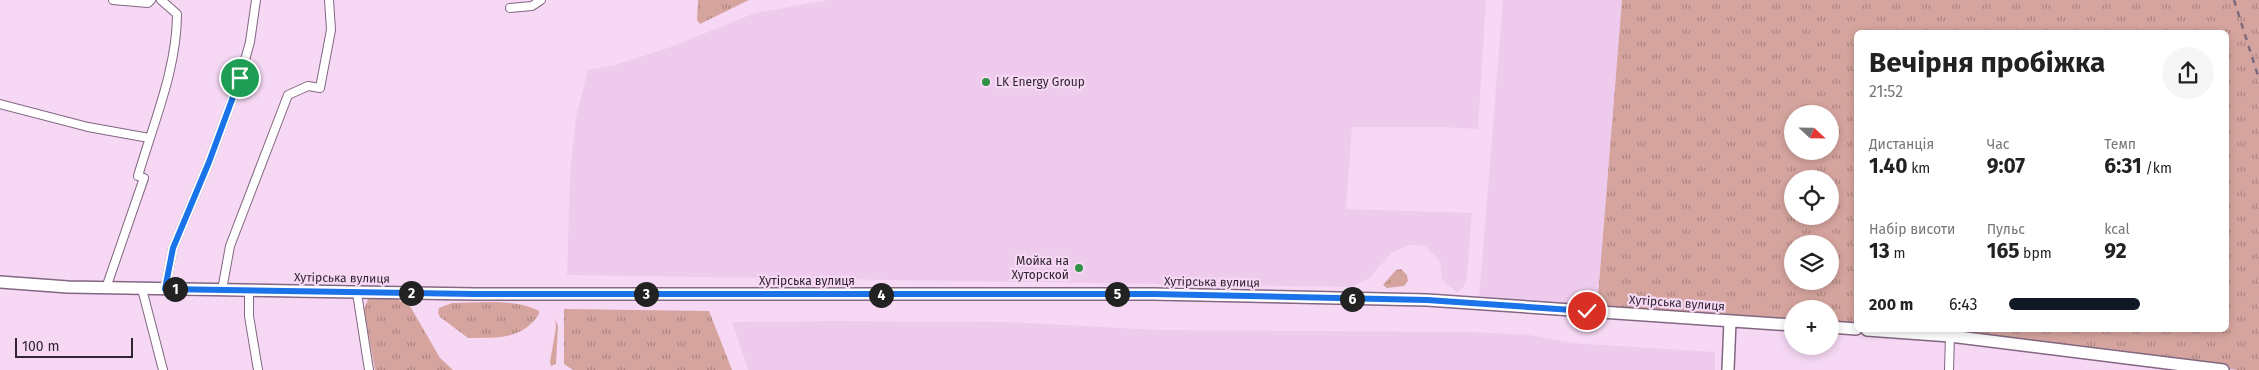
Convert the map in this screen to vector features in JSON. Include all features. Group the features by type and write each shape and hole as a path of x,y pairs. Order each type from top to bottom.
{"main road":[{"name":"Хутірська вулиця","path":"0,282 106,288 357,292 1153,294 1427,300 1784,324"},
{"path":"1728,370 1730,321"},
{"path":"1839,328 1854,329"},
{"path":"1895,332 1950,336 2223,370"}],"street":[{"path":"113,0 148,3 151,0"},
{"path":"106,288 144,178 138,176 167,79 177,37 177,14 161,0"},
{"path":"165,289 173,248 209,162 240,78 250,42 256,0"},
{"path":"222,290 230,246 288,94 308,86 320,88 331,30 329,0"},
{"path":"510,8 532,6 541,0"},
{"path":"0,104 88,127 149,138"},
{"path":"142,288 163,370"},
{"path":"249,290 249,316 258,370"},
{"path":"357,292 369,370"},
{"path":"1949,370 1950,336"}],"shaded area":[{"path":"828,0 1486,0 1478,129 1352,127 1346,209 1472,213 1467,277 1463,288 1457,293 1442,279 1440,261 1425,246 1409,245 1391,253 1370,278 1351,287 567,275 570,173 576,117 588,70 615,65 668,48 755,13"},
{"path":"1503,0 1622,0 1597,309 1479,300"},
{"path":"732,322 1004,322 1161,330 1472,332 1529,335 1572,343 1715,352 1715,370 748,370"}],"green space":[{"path":"698,0 749,0 700,24 697,20"},
{"path":"1622,0 2259,0 2259,370 2238,370 1917,332 2229,332 2229,30 1854,30 1854,327 1839,326 1839,300 1784,300 1784,321 1597,309"},
{"path":"1401,269 1407,275 1408,281 1404,286 1387,288 1383,285 1396,270"},
{"path":"368,299 397,299 410,306 440,358 453,370 375,370 364,310"},
{"path":"452,303 519,304 539,311 539,314 524,329 508,336 468,338 440,317 438,313 439,308"},
{"path":"564,309 709,311 732,370 573,370 564,364"},
{"path":"555,319 558,326 556,364 551,366 550,362 556,327"}],"railway":[{"path":"2234,0 2259,79"}],"place":[{"name":"LK Energy Group","path":"986,82"},
{"name":"Мойка на Хуторской","path":"1079,268"}],"route":[{"path":"240,78 209,162 173,248 165,289 474,294 1153,294 1427,300 1587,311"}]}
